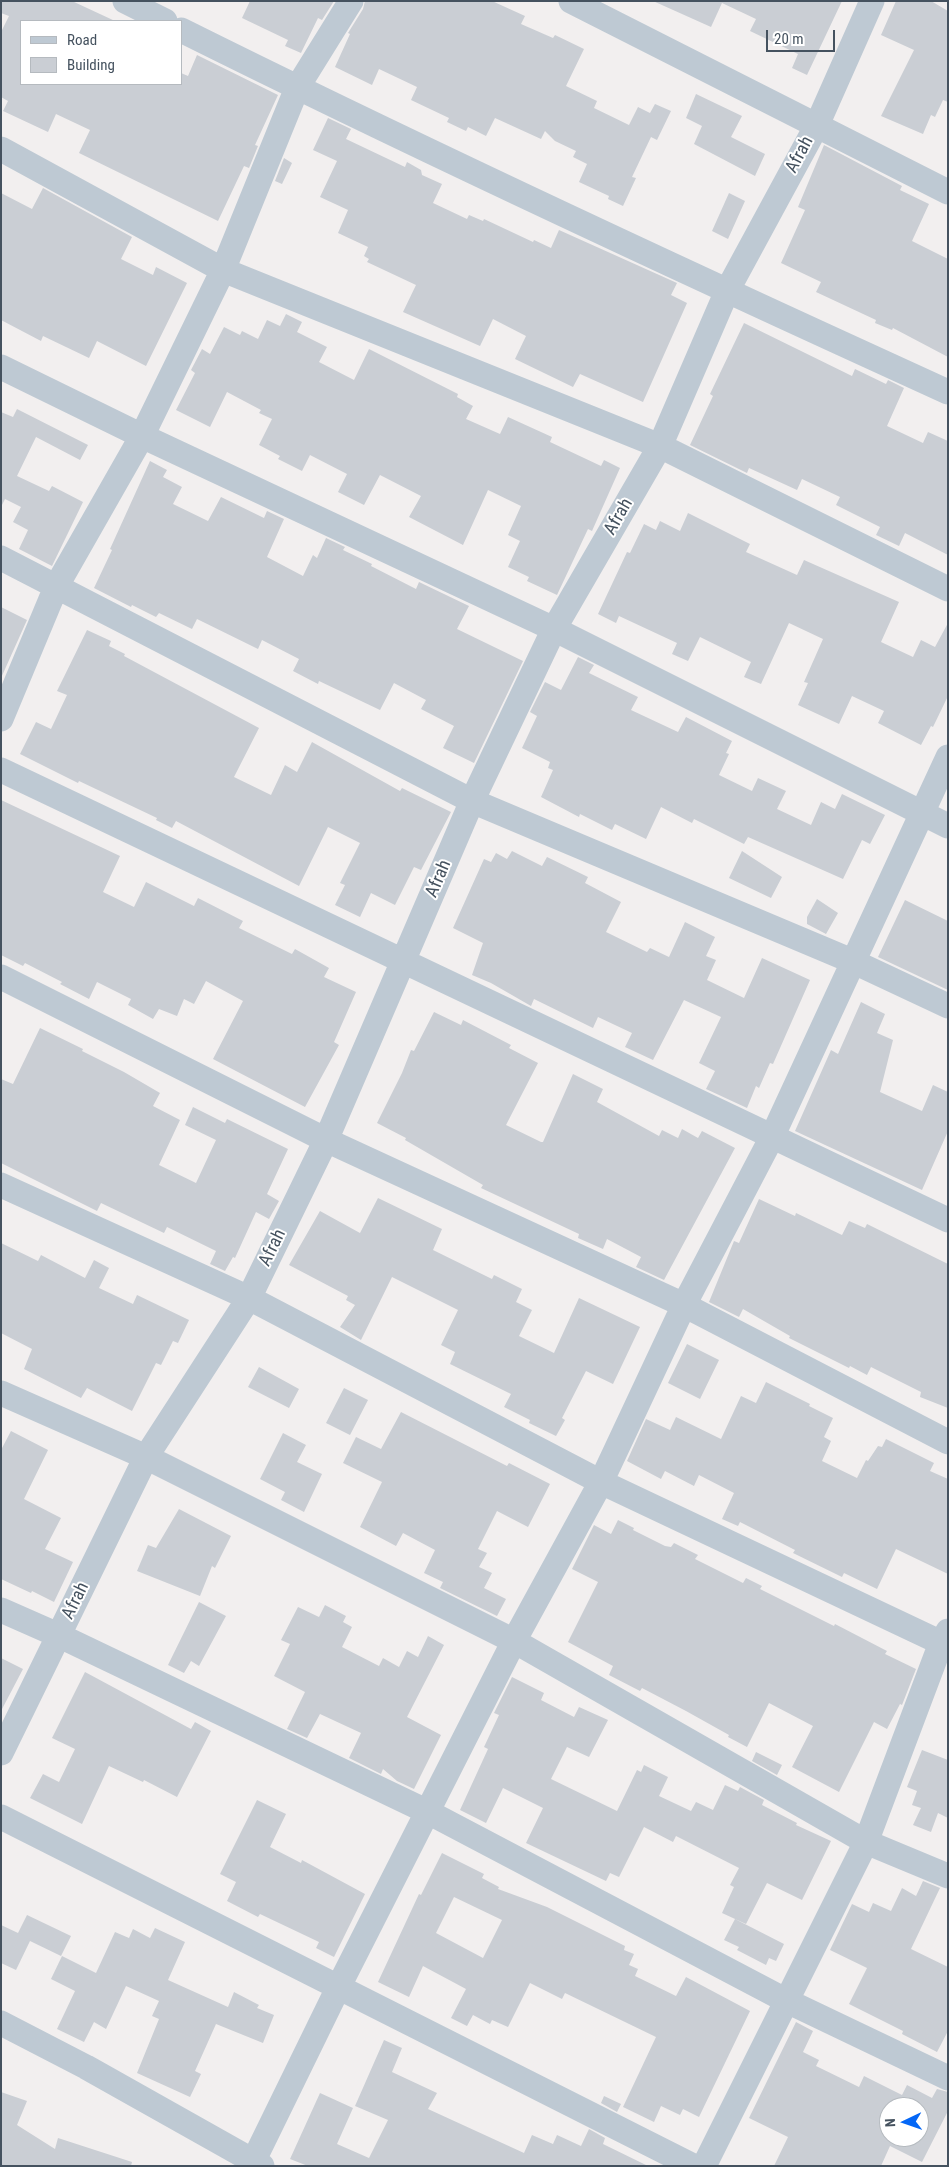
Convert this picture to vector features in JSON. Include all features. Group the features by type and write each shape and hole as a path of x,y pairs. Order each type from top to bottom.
{"street":[{"path":"125,1 162,20"},
{"path":"1,720 56,587 142,436 223,270 297,88 351,1"},
{"path":"571,1 948,192"},
{"name":"Afrah","path":"1,1753 60,1636 146,1457 249,1298 326,1140 472,801 554,629 660,446 727,291 817,125 872,1"},
{"path":"182,30 297,88 727,291 948,392"},
{"path":"1,149 223,270 660,446 948,589"},
{"path":"1,367 142,436 554,629 920,814 948,826"},
{"path":"1,558 472,801 852,961 948,1006"},
{"path":"1,2023 86,2067 255,2164 339,1986 514,1640 602,1482 684,1305 773,1135 948,757"},
{"path":"1,770 773,1135 948,1220"},
{"path":"1,977 326,1140 684,1305 948,1442"},
{"path":"1,1185 249,1298 602,1482 946,1640 866,1842 704,2166"},
{"path":"1,1393 146,1457 514,1640 866,1842 948,1876"},
{"path":"1,1610 60,1636 428,1812 787,2001 948,2078"},
{"path":"1,1817 693,2166"}],"building":[{"path":"1,1 72,1 113,20 20,20 20,85 182,85 182,73 188,76 197,55 278,95 255,145 258,146 249,168 244,166 218,221 79,153 90,130 56,114 48,132 3,111 8,101 1,97 1,32 9,16 1,13"},
{"path":"250,1 334,1 322,20 318,18 301,53 285,46 288,40 242,18"},
{"path":"365,1 492,1 525,16 521,24 553,38 555,35 584,49 566,86 597,101 594,108 629,125 638,107 650,113 655,104 671,111 657,140 651,137 632,177 636,178 623,206 608,199 609,196 579,182 587,164 573,157 576,151 555,141 545,131 541,139 495,118 486,136 468,127 466,131 447,122 449,118 411,100 417,87 379,69 372,85 335,67 350,34 348,33 363,9"},
{"path":"653,1 842,1 807,75 792,68 798,54 750,31 756,19 722,3 711,27"},
{"path":"896,1 931,1 948,11 948,102 943,100 935,117 931,115 923,134 881,116 914,50 881,35"},
{"path":"696,94 742,116 731,137 765,154 755,176 694,144 702,126 686,118"},
{"path":"328,118 351,129 346,139 405,167 407,162 421,170 422,175 442,184 433,203 467,219 469,215 483,221 484,219 533,242 534,240 551,248 559,230 677,283 671,295 687,303 643,402 580,374 573,387 515,359 526,336 493,319 480,346 403,312 416,285 367,262 369,259 364,256 368,247 338,233 348,210 320,197 337,161 313,150"},
{"path":"824,145 902,186 900,190 929,204 912,241 948,259 948,357 893,328 892,330 875,323 876,320 816,292 821,282 781,263 805,210 798,207"},
{"path":"284,158 292,163 282,184 275,181"},
{"path":"43,188 132,237 121,259 153,275 156,267 187,283 146,366 97,341 89,358 43,336 41,341 1,320 1,193 32,209"},
{"path":"729,193 745,201 728,239 712,231"},
{"path":"286,314 302,322 297,332 327,347 319,362 354,380 369,349 458,394 457,397 473,406 466,419 500,434 508,417 552,437 550,442 601,466 604,460 620,468 592,531 588,529 557,595 527,581 529,577 508,567 520,541 508,535 521,506 488,490 463,545 409,517 421,496 380,475 364,505 338,492 347,474 310,455 302,471 278,459 280,456 259,445 272,419 259,413 261,410 227,392 210,427 176,410 195,373 191,370 202,349 210,354 224,327 240,335 242,331 258,339 267,320 280,326"},
{"path":"744,323 852,376 855,369 886,384 888,380 904,388 887,426 923,443 928,432 948,441 948,555 905,533 899,546 876,535 880,527 836,505 840,497 802,479 797,490 749,468 747,473 690,445 713,396 710,394"},
{"path":"17,409 88,445 80,460 36,437 17,476 49,491 52,486 83,502 52,566 19,549 28,530 13,522 21,507 5,499 1,507 1,412 13,417"},
{"path":"150,461 167,470 163,477 182,487 173,504 208,521 221,497 264,518 267,511 284,519 267,557 303,576 313,555 317,558 326,538 345,547 343,550 372,564 371,566 416,589 419,582 469,606 457,629 523,661 474,763 443,748 454,726 421,709 426,700 394,683 380,710 319,681 318,684 293,671 299,659 262,640 258,649 197,619 192,629 159,613 156,617 132,605 131,607 94,588"},
{"path":"688,513 750,544 746,552 797,575 804,560 899,602 881,642 913,657 921,640 935,647 948,623 948,696 933,727 931,726 921,745 878,723 884,711 852,696 839,724 798,705 808,683 804,682 823,639 789,623 761,684 744,677 751,662 700,637 688,661 672,654 677,643 619,616 616,623 598,614 627,552 630,553 644,524 656,530 660,521 680,531"},
{"path":"1,607 27,620 1,678"},
{"path":"87,630 111,641 109,646 125,654 124,656 259,728 234,777 271,795 285,765 297,772 312,742 400,791 402,788 451,812 421,870 414,867 395,905 371,893 360,917 335,905 345,885 340,883 360,843 328,827 299,886 176,821 172,828 156,820 157,818 79,781 78,783 20,754 36,722 51,729 67,695 57,691"},
{"path":"578,657 594,665 589,673 638,697 631,710 678,732 686,717 732,741 726,753 729,754 719,775 752,791 758,778 786,791 777,809 811,825 821,802 835,809 842,794 885,815 870,844 862,840 843,879 748,837 744,844 694,819 692,823 661,807 646,839 615,824 612,830 580,814 579,817 541,797 553,770 548,768 550,762 522,748 537,716 530,712 545,682 561,690"},
{"path":"1,800 120,856 103,892 134,907 146,882 194,906 198,898 243,921 239,928 292,954 295,949 329,968 324,977 356,992 334,1042 339,1045 305,1107 213,1059 243,1001 206,981 194,1004 184,999 177,1016 159,1009 153,1019 128,1005 131,999 97,982 89,999 60,984 62,982 25,963 23,966 1,955"},
{"path":"512,851 542,866 547,857 588,877 585,883 621,902 606,932 647,952 650,948 669,957 685,922 715,937 706,956 716,960 707,980 744,998 762,958 810,980 773,1064 770,1063 759,1088 756,1086 747,1108 706,1089 715,1071 699,1063 721,1017 684,1000 653,1060 625,1047 632,1033 598,1017 593,1028 534,999 531,1006 491,983 472,975 483,943 453,928 484,859 491,862 496,853 507,859"},
{"path":"742,851 782,877 771,898 729,878"},
{"path":"817,899 838,913 826,934 807,924 807,917"},
{"path":"905,900 948,921 948,990 878,957"},
{"path":"861,1002 885,1014 877,1033 893,1040 880,1092 922,1111 933,1085 948,1092 948,1131 922,1190 795,1131 831,1050 838,1054"},
{"path":"434,1012 461,1025 463,1020 511,1045 509,1048 538,1063 506,1125 541,1142 543,1142 573,1074 603,1089 597,1102 659,1136 662,1130 678,1138 682,1129 698,1138 702,1131 735,1148 664,1280 636,1267 641,1257 607,1239 603,1249 578,1238 579,1234 481,1188 483,1185 405,1140 406,1138 377,1123 402,1073 411,1050 414,1051"},
{"path":"40,1028 83,1049 82,1051 160,1093 153,1106 180,1120 159,1165 196,1183 216,1140 185,1125 193,1107 225,1123 227,1119 288,1149 267,1194 279,1201 269,1219 256,1212 235,1258 233,1257 225,1271 210,1264 216,1251 167,1227 164,1233 101,1203 97,1211 1,1163 1,1079 13,1084"},
{"path":"378,1198 442,1229 433,1250 492,1279 494,1275 522,1289 516,1302 532,1310 519,1336 554,1353 579,1298 640,1327 613,1384 586,1371 562,1418 565,1420 556,1436 529,1423 530,1420 504,1407 511,1394 450,1364 455,1352 441,1345 458,1310 392,1277 361,1340 340,1327 355,1305 346,1300 348,1296 289,1265 320,1211 360,1233"},
{"path":"759,1199 795,1216 796,1213 842,1235 849,1221 865,1228 867,1224 948,1264 948,1408 920,1397 921,1392 871,1367 867,1375 850,1366 849,1368 789,1338 790,1336 743,1309 739,1317 709,1302 734,1241 739,1243"},
{"path":"1,1243 38,1261 41,1255 85,1278 94,1260 109,1268 99,1288 133,1304 137,1295 189,1320 178,1343 173,1341 161,1365 156,1363 132,1411 87,1388 81,1398 24,1369 32,1349 1,1333"},
{"path":"687,1344 719,1360 700,1399 668,1383"},
{"path":"259,1367 299,1389 289,1408 248,1387"},
{"path":"766,1382 833,1418 824,1437 831,1441 822,1461 857,1478 866,1460 868,1461 878,1446 882,1447 886,1439 934,1463 930,1471 948,1479 948,1574 896,1549 877,1589 844,1573 842,1577 793,1553 795,1550 740,1522 738,1526 722,1519 734,1493 699,1475 694,1486 665,1471 661,1479 627,1461 646,1419 670,1430 676,1417 721,1439 741,1396 756,1403"},
{"path":"344,1388 368,1400 350,1435 326,1423"},
{"path":"401,1412 507,1466 509,1463 550,1484 528,1527 497,1511 478,1549 487,1553 479,1567 492,1573 484,1588 506,1599 497,1616 440,1588 443,1582 424,1573 435,1550 403,1533 396,1546 360,1527 382,1482 343,1463 356,1437 381,1449"},
{"path":"11,1431 48,1450 24,1499 61,1518 45,1549 73,1562 54,1602 1,1579 1,1450"},
{"path":"283,1433 306,1445 297,1462 322,1474 304,1512 281,1500 285,1492 260,1479"},
{"path":"179,1509 231,1536 215,1568 212,1566 200,1596 137,1571 148,1545 156,1548"},
{"path":"618,1520 665,1546 671,1547 674,1543 698,1555 695,1559 743,1583 746,1578 762,1586 760,1589 834,1626 835,1624 887,1651 885,1654 916,1669 902,1705 900,1704 887,1729 874,1722 839,1792 792,1767 813,1726 769,1703 747,1747 728,1737 729,1735 642,1688 640,1691 609,1675 613,1666 568,1642 598,1582 572,1569 594,1525 611,1534"},
{"path":"199,1602 226,1616 199,1666 191,1661 184,1673 168,1665"},
{"path":"325,1605 346,1616 343,1622 352,1627 342,1647 379,1666 383,1658 399,1667 407,1651 418,1657 428,1636 444,1645 407,1717 441,1735 414,1789 397,1781 383,1769 381,1774 349,1758 361,1733 320,1714 307,1738 287,1729 305,1692 274,1676 290,1644 281,1640 298,1607 319,1617"},
{"path":"1,1658 23,1669 1,1711"},
{"path":"85,1672 191,1729 195,1722 211,1731 177,1797 144,1780 143,1782 109,1766 82,1824 30,1798 43,1774 59,1782 75,1749 52,1738"},
{"path":"512,1677 544,1693 541,1700 574,1717 579,1707 608,1720 589,1757 567,1747 551,1779 617,1811 637,1770 641,1772 644,1765 668,1777 659,1796 691,1811 696,1802 713,1810 725,1785 738,1791 740,1787 764,1800 762,1805 797,1823 796,1825 831,1841 802,1900 767,1883 746,1924 722,1913 734,1887 730,1885 739,1868 676,1836 673,1842 644,1827 619,1877 610,1873 606,1881 526,1843 543,1808 503,1788 486,1823 460,1810 488,1749 484,1747 499,1715 494,1713"},
{"path":"922,1750 948,1760 948,1818 938,1813 931,1832 913,1825 921,1808 912,1805 917,1791 907,1787"},
{"path":"756,1752 782,1765 777,1775 752,1761"},
{"path":"257,1800 286,1814 270,1847 301,1863 302,1860 365,1894 334,1957 316,1948 319,1942 260,1914 258,1917 227,1901 236,1882 220,1874"},
{"path":"442,1853 484,1874 482,1878 499,1887 498,1889 547,1907 625,1946 624,1950 634,1954 629,1965 638,1969 635,1976 676,1996 686,1977 750,2011 699,2117 683,2109 680,2115 661,2106 654,2122 623,2107 656,2037 565,1993 562,1999 530,1983 508,2027 492,2020 490,2024 473,2015 467,2026 451,2018 466,1989 423,1966 409,1997 378,1982 419,1894 421,1895","holes":["454,1897 502,1920 483,1958 436,1933"]},
{"path":"923,1881 940,1888 911,1949 948,1967 948,2031 937,2052 902,2034 903,2031 849,2004 867,1968 830,1950 852,1904 869,1912 873,1903 891,1911 902,1888 916,1896"},
{"path":"27,1915 71,1936 61,1956 30,1941 16,1970 1,1963 1,1925 18,1933"},
{"path":"735,1919 784,1944 776,1961 769,1958 766,1965 737,1950 739,1947 724,1940"},
{"path":"155,1928 185,1942 168,1980 228,2007 234,1992 259,2005 257,2008 274,2015 263,2043 216,2024 195,2071 201,2074 190,2097 137,2073 159,2019 152,2016 159,2001 126,1986 106,2029 94,2022 84,2042 57,2029 75,1991 51,1979 62,1956 96,1973 115,1932 129,1938 133,1929 150,1938"},
{"path":"796,2022 813,2031 803,2052 819,2060 816,2066 859,2087 864,2076 902,2095 907,2085 932,2098 937,2089 948,2092 948,2111 922,2162 892,2147 929,2147 929,2097 879,2097 879,2147 890,2147 881,2166 774,2166 788,2137 749,2118"},
{"path":"384,2040 402,2048 392,2072 437,2093 428,2109 524,2153 532,2135 553,2144 557,2135 581,2146 589,2129 605,2138 603,2144 648,2166 308,2166 290,2159 320,2093 353,2108 337,2144 369,2158 388,2120 355,2106"},
{"path":"1,2092 27,2101 17,2125 55,2149 58,2138 132,2162 131,2166 1,2166"},
{"path":"604,2096 621,2104 617,2112 601,2103"}]}
